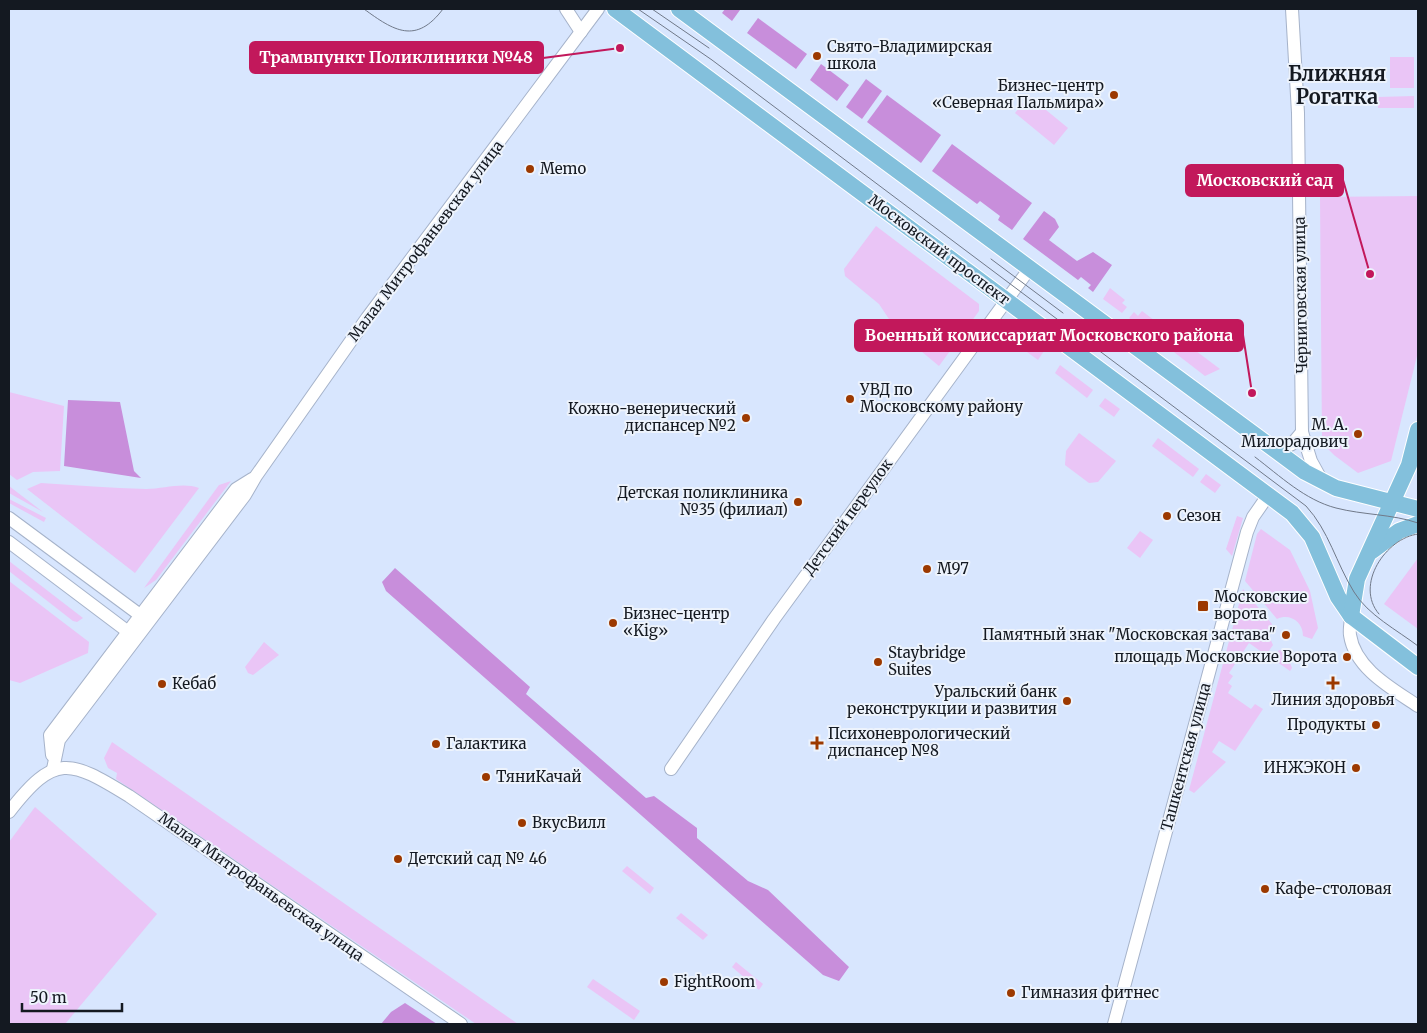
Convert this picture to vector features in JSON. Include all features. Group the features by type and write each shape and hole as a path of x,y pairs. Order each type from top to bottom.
{"main road":[{"name":"Московский проспект","path":"615,9 1269,494 1292,513 1312,537 1338,597 1351,616 1418,667"},
{"path":"679,9 1276,451 1324,483 1352,493 1418,509"},
{"path":"1351,616 1357,579 1410,465 1418,430"},
{"path":"1366,558 1392,535 1418,524"}],"street":[{"path":"566,9 581,32"},
{"name":"Малая Митрофаньевская улица","path":"53,769 59,740 244,495 367,318 598,9"},
{"name":"Черниговская улица","path":"1292,9 1298,112 1302,432 1311,461 1324,483"},
{"name":"Детский переулок","path":"671,770 774,619 1030,268"},
{"path":"1276,451 1292,444 1302,432"},
{"name":"Малая Митрофаньевская улица","path":"53,769 50,735 236,489 256,476"},
{"name":"Ташкентская улица","path":"1114,1024 1248,529 1260,506 1269,494"},
{"path":"9,518 140,615 143,628 127,631 9,542"},
{"path":"1351,616 1350,636 1359,656 1370,671 1418,706"},
{"name":"Малая Митрофаньевская улица","path":"53,769 64,766 77,768 100,778 129,796 461,1024"},
{"path":"9,812 31,785 53,769"}],"shaded area":[{"path":"725,9 740,10 732,21 722,13"},
{"path":"758,18 807,54 796,69 747,33"},
{"path":"1390,57 1414,57 1414,88 1390,88"},
{"path":"821,64 849,85 837,101 810,80"},
{"path":"866,79 882,91 862,119 846,107"},
{"path":"887,95 941,135 921,163 867,122"},
{"path":"1029,96 1068,128 1054,145 1015,113"},
{"path":"1414,96 1414,108 1378,108 1378,97"},
{"path":"952,144 1032,203 1012,230 998,220 1000,216 980,201 977,204 932,171"},
{"path":"1418,196 1418,352 1391,461 1358,473 1334,455 1322,443 1320,197"},
{"path":"1044,211 1055,219 1059,227 1049,240 1077,261 1093,252 1112,265 1093,292 1088,288 1091,285 1081,277 1078,280 1023,239"},
{"path":"876,226 979,304 979,311 939,366 897,331 879,304 845,276 844,269"},
{"path":"1110,288 1125,300 1122,303 1127,307 1122,313 1103,299"},
{"path":"1142,311 1167,330 1164,334 1169,338 1164,345 1129,318 1134,312 1138,316"},
{"path":"1009,325 1044,351 1038,360 1002,334"},
{"path":"1175,342 1180,346 1184,342 1220,369 1205,376 1170,349"},
{"path":"1060,365 1093,390 1087,398 1055,373"},
{"path":"9,392 64,406 60,471 33,472 17,480 9,474"},
{"path":"1105,398 1120,409 1114,417 1099,406"},
{"path":"68,400 120,402 134,471 141,478 64,466"},
{"path":"1079,433 1116,461 1098,482 1089,483 1065,465 1066,451"},
{"path":"1158,438 1199,469 1193,477 1152,446"},
{"path":"1206,474 1221,485 1215,493 1200,482"},
{"path":"231,481 156,580 144,588 219,485"},
{"path":"41,483 146,489 180,486 199,488 135,573 27,489"},
{"path":"9,486 43,512 9,493"},
{"path":"9,499 46,518 44,522 9,503"},
{"path":"1237,516 1243,518 1232,556 1226,549"},
{"path":"1261,529 1290,550 1310,591 1318,628 1312,639 1303,636 1301,627 1295,620 1287,617 1277,619 1245,581 1257,534"},
{"path":"1140,531 1153,540 1140,558 1127,548"},
{"path":"1418,558 1418,629 1384,604"},
{"path":"9,561 83,618 77,622 73,621 9,571"},
{"path":"395,568 530,687 526,694 646,798 654,796 697,828 697,838 748,881 768,890 849,967 839,981 823,975 386,591 382,582"},
{"path":"9,581 89,642 88,653 20,683 9,680"},
{"path":"1243,589 1272,624 1269,636 1273,645 1266,655 1249,643 1229,673 1233,676 1228,683 1232,686 1228,693 1251,709 1255,704 1263,709 1235,751 1219,741 1212,752 1226,762 1194,793 1189,790"},
{"path":"264,642 279,655 253,675 248,673 245,667"},
{"path":"1279,650 1286,652 1292,668 1290,671 1273,659"},
{"path":"112,742 518,1024 476,1024 116,779 117,773 108,768 104,758"},
{"path":"35,807 157,914 65,1024 9,1024 9,842"},
{"path":"627,866 654,888 650,894 622,871"},
{"path":"681,913 708,935 703,940 676,918"},
{"path":"736,962 763,984 759,990 732,967"},
{"path":"593,979 640,1011 634,1020 587,987"},
{"path":"405,1003 437,1024 381,1024 391,1012"}],"tram line":[{"path":"364,9 385,23 405,31 414,31 423,27 443,9"},
{"path":"638,9 712,60 1306,506 1321,526 1348,581 1360,600 1383,622 1418,646"},
{"path":"652,9 709,48"},
{"path":"991,259 1063,313"},
{"path":"1255,457 1293,487 1325,504 1336,508 1418,523"},
{"path":"1379,614 1372,602 1370,590 1372,577 1377,565 1385,553 1395,544 1406,537 1418,534"}],"place":[{"name":"Трамвпункт Поликлиники №48","path":"620,48"},
{"name":"Свято-Владимирская школа","path":"817,56"},
{"name":"Бизнес-центр «Северная Пальмира»","path":"1114,95"},
{"name":"Memo","path":"530,169"},
{"name":"Московский сад","path":"1370,274"},
{"name":"Военный комиссариат Московского района","path":"1252,393"},
{"name":"УВД по Московскому району","path":"850,399"},
{"name":"Кожно-венерический диспансер №2","path":"746,418"},
{"name":"М. А. Милорадович","path":"1358,434"},
{"name":"Детская поликлиника №35 (филиал)","path":"798,502"},
{"name":"Сезон","path":"1167,516"},
{"name":"M97","path":"927,569"},
{"name":"Московские ворота","path":"1203,606"},
{"name":"Бизнес-центр «Kig»","path":"613,623"},
{"name":"Памятный знак \"Московская застава\"","path":"1286,635"},
{"name":"площадь Московские Ворота","path":"1347,657"},
{"name":"Staybridge Suites","path":"878,662"},
{"name":"Линия здоровья","path":"1333,683"},
{"name":"Кебаб","path":"162,684"},
{"name":"Уральский банк реконструкции и развития","path":"1067,701"},
{"name":"Продукты","path":"1376,725"},
{"name":"Психоневрологический диспансер №8","path":"817,743"},
{"name":"Галактика","path":"436,744"},
{"name":"ИНЖЭКОН","path":"1356,768"},
{"name":"ТяниКачай","path":"486,777"},
{"name":"ВкусВилл","path":"522,823"},
{"name":"Детский сад № 46","path":"398,859"},
{"name":"Кафе-столовая","path":"1265,889"},
{"name":"FightRoom","path":"664,982"},
{"name":"Гимназия фитнес","path":"1011,993"}],"district":[{"name":"Ближняя Рогатка","path":"1337,86"}]}
